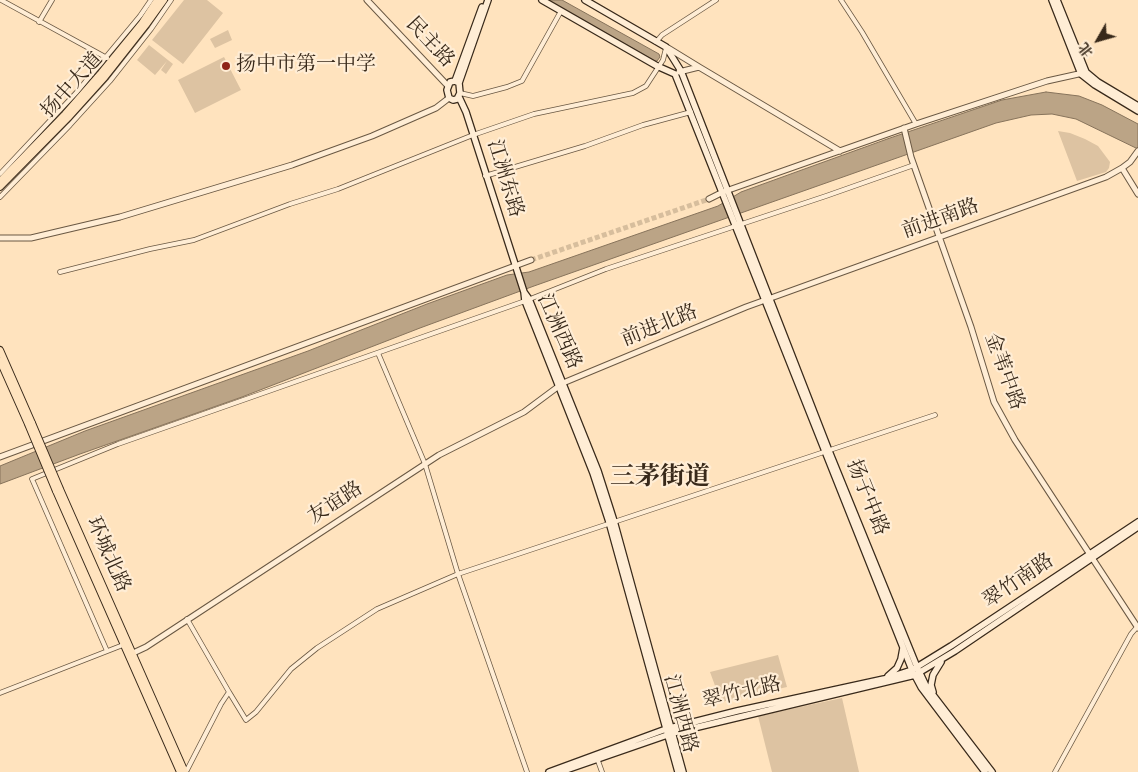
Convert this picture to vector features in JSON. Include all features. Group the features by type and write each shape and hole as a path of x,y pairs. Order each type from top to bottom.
{"main road":[{"name":"扬中大道","path":"0,181 65,114 158,0"},
{"name":"扬中大道","path":"0,187 68,118 105,77 164,0"},
{"path":"457,82 450,82 448,86 447,94 450,98 456,99 460,95 457,82 484,0"},
{"path":"457,82 488,0"},
{"path":"542,0 657,66 678,72"},
{"path":"585,0 666,47 678,72 726,194"},
{"path":"1052,0 1084,73 1095,85 1138,111"},
{"path":"1057,0 1084,73 1138,106"},
{"path":"678,72 691,112 726,194"},
{"name":"江洲东路","path":"460,95 524,292"},
{"name":"扬子中路","path":"726,194 904,648 926,686 992,772"},
{"name":"江洲西路","path":"524,292 598,471 669,731 678,772"},
{"name":"环城北路","path":"0,350 123,644 186,772"},
{"name":"环城北路","path":"0,361 30,423"},
{"name":"扬子中路","path":"827,451 921,687 985,772"},
{"name":"环城北路","path":"58,490 180,772"},
{"name":"翠竹南路","path":"916,671 945,657 1138,522"},
{"name":"翠竹南路","path":"916,671 1138,527"},
{"path":"884,679 897,668 904,648"},
{"path":"934,697 931,684 938,665 945,657"},
{"name":"翠竹北路","path":"549,772 669,731 737,711 916,671"},
{"name":"翠竹北路","path":"560,772 669,731 916,671"},
{"name":"江洲西路","path":"669,731 683,772"}],"street":[{"path":"1,0 109,59"},
{"path":"39,22 52,0"},
{"path":"0,174 109,59 151,0"},
{"path":"0,197 110,81 171,0"},
{"name":"民主路","path":"367,0 448,86"},
{"path":"656,42 662,35 716,0"},
{"path":"841,0 916,124"},
{"path":"460,95 473,96 522,81 561,11"},
{"path":"60,272 194,240 290,204 338,189 473,135 534,114 634,93 646,86 657,66 663,60 666,47 840,151"},
{"path":"678,72 700,67"},
{"path":"709,199 840,151 904,130 916,124 1047,81 1084,73"},
{"path":"0,238 31,238 120,217 292,165 372,136 436,108 450,98"},
{"path":"485,176 585,146 643,125 691,112"},
{"name":"金苇中路","path":"904,130 911,157 971,327 994,402 1015,440 1090,557 1138,627"},
{"name":"前进南路","path":"767,300 1106,177 1130,162 1138,151"},
{"path":"107,651 32,479 118,444 527,300 606,269 914,165"},
{"path":"1122,168 1138,194"},
{"path":"0,458 515,268 531,260"},
{"name":"前进北路","path":"561,384 767,300"},
{"path":"378,353 425,464 458,574 527,772"},
{"name":"友谊路","path":"130,655 187,620 439,455 524,412 561,384"},
{"path":"187,620 246,720 256,712 291,669 317,648 377,609 458,574 935,415"},
{"path":"1055,772 1126,643 1138,627"},
{"path":"0,692 123,644"},
{"path":"186,772 229,692"},
{"path":"596,758 602,772"}],"shaded area":[{"path":"184,0 207,0 223,13 183,64 152,40"},
{"path":"548,0 562,0 659,54 660,57 655,61"},
{"path":"228,30 232,40 215,48 210,39"},
{"path":"149,45 173,64 166,74 161,70 167,61 155,75 137,60"},
{"path":"224,57 241,90 195,113 178,80"},
{"path":"1046,92 1079,96 1102,105 1138,124 1138,149 1076,119 1052,114 1031,115 996,123 534,286 242,397 0,484 0,466 85,431 308,351 507,275 529,272 718,206 741,192 890,138 1002,100"},
{"path":"1058,131 1070,133 1098,146 1110,162 1106,172 1077,181"},
{"path":"778,655 787,687 721,702 710,672"},
{"path":"842,698 859,772 772,772 758,716"}],"tunnel":[{"path":"531,260 709,199"}],"place":[{"name":"扬中市第一中学","path":"226,66"}],"district":[{"name":"三茅街道","path":"660,479"}]}
